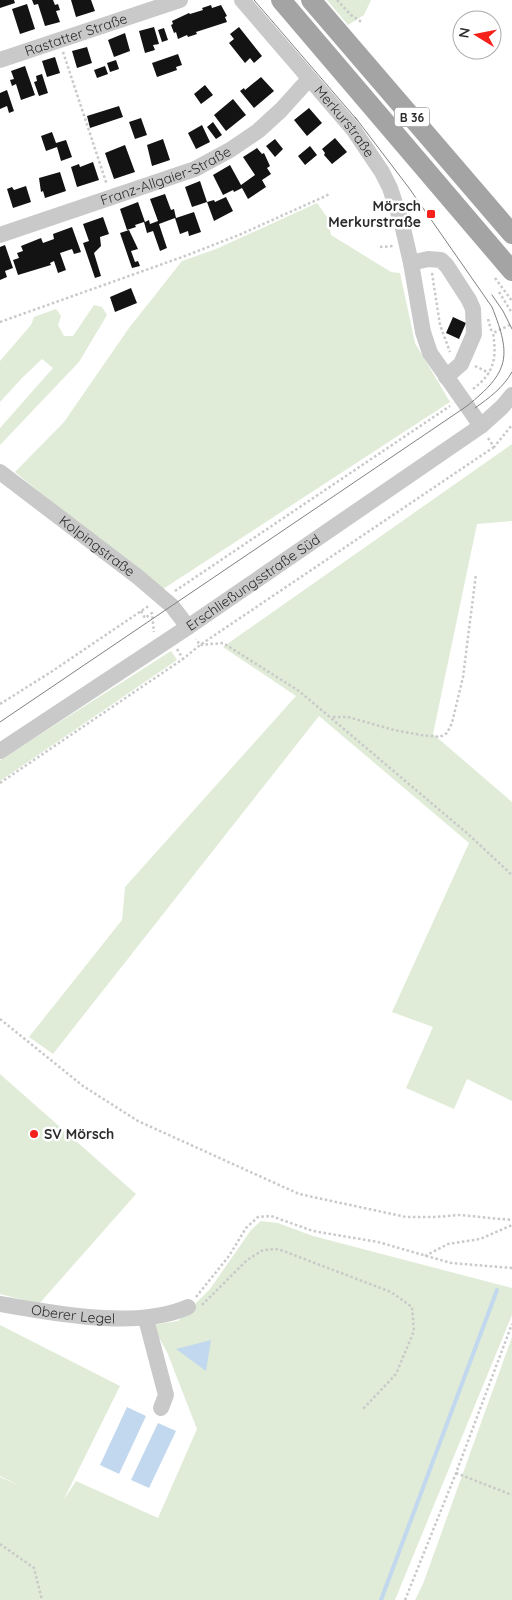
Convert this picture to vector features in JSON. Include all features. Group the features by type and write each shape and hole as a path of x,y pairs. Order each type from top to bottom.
{"main road":[{"name":"B 36","path":"281,0 512,272"},
{"name":"B 36","path":"311,0 512,234"}],"street":[{"name":"Rastatter Straße","path":"0,60 180,0"},
{"name":"Merkurstraße","path":"242,0 367,147 383,190 402,224 423,332 430,353 481,426"},
{"name":"Franz-Allgaier-Straße","path":"0,235 195,169 230,150 258,131 281,110 309,79"},
{"path":"411,263 428,259 441,260 447,266 473,309 474,334 461,364 446,377"},
{"name":"Erschließungsstraße Süd","path":"0,751 188,627 481,426 509,402"},
{"name":"Kolpingstraße","path":"0,472 126,567 162,597 188,627"},
{"name":"Oberer Legel","path":"0,1304 86,1316 146,1319 178,1312 188,1307"},
{"path":"146,1319 166,1395 161,1408"}],"path":[{"path":"336,0 351,15 363,23"},
{"path":"58,40 112,198"},
{"path":"0,322 185,256 239,235 330,194"},
{"path":"441,260 431,269 440,325 449,351 489,373"},
{"path":"499,292 512,313"},
{"path":"0,704 162,597 174,592 461,398 484,380 489,373 495,354 492,333 512,324"},
{"path":"0,783 200,645 494,447 512,425"},
{"path":"481,426 494,447"},
{"path":"332,717 348,717 394,730 421,735 440,737 447,733 452,723 463,677 476,574"},
{"path":"200,645 223,643 299,691 468,834 512,875"},
{"path":"0,1019 83,1086 138,1121 299,1194 406,1217 436,1218 459,1215 512,1220"},
{"path":"363,1410 396,1374 414,1332 412,1307 391,1292 278,1249 263,1250 247,1260 197,1309 188,1307 229,1256 246,1228 258,1217 271,1216 313,1231 345,1238 378,1242 451,1263 512,1268"},
{"path":"424,1256 448,1244 480,1239 512,1225"},
{"path":"405,1600 456,1473 512,1324"},
{"path":"456,1473 512,1495"},
{"path":"0,1544 34,1568 42,1600"}],"green space":[{"path":"327,0 371,0 364,15 348,25"},
{"path":"317,203 327,217 331,235 391,272 400,273 415,343 450,402 160,591 15,472 64,422 129,328 182,261 216,249"},
{"path":"94,305 102,307 107,315 79,362 0,445 0,428 53,368 42,359 0,402 0,361 31,325 34,317 56,309 61,316 58,325 64,336 73,336"},
{"path":"512,444 512,521 477,524 433,734 512,802 512,1101 467,1079 454,1109 406,1088 433,1027 392,1012 469,843 319,716 53,1054 29,1037 122,920 125,887 296,696 223,647"},
{"path":"171,651 177,660 0,781 0,760"},
{"name":"SV Mörsch","path":"0,1074 136,1194 39,1304 0,1294"},
{"path":"261,1221 278,1223 313,1236 512,1288 512,1315 395,1600 0,1600 0,1477 22,1487 0,1476 0,1325 120,1386 63,1501 76,1481 158,1518 197,1429 167,1352 152,1325 178,1321 210,1289 251,1230"},
{"path":"512,1337 512,1600 415,1600 423,1584"}],"water":[{"path":"211,1340 206,1371 176,1349"},
{"path":"127,1407 146,1416 119,1474 100,1465"},
{"path":"158,1423 176,1431 149,1488 131,1480"}],"building":[{"path":"0,0 14,0 15,3 0,8"},
{"path":"32,0 53,0 55,5 58,4 60,10 56,11 60,22 45,26 38,4 34,5"},
{"path":"71,0 91,0 95,11 76,17"},
{"path":"27,4 35,29 20,34 12,9"},
{"path":"211,5 212,8 221,5 227,16 225,17 227,22 196,32 197,34 188,37 187,35 178,39 171,25 173,24 172,21 189,13 203,10 202,8"},
{"path":"154,27 159,44 153,45 155,50 145,53 139,31"},
{"path":"239,27 262,56 254,63 250,58 245,63 229,43 234,39 230,34"},
{"path":"164,28 168,40 162,42 158,30"},
{"path":"125,33 130,51 114,57 108,40"},
{"path":"87,47 92,63 77,68 72,51"},
{"path":"178,54 182,65 176,67 177,70 157,77 152,63"},
{"path":"55,57 60,73 47,77 42,61"},
{"path":"116,60 119,69 110,72 107,63"},
{"path":"25,66 35,95 21,100 16,84 12,86 10,80 14,79 11,71"},
{"path":"105,66 108,74 97,78 94,70"},
{"path":"42,74 48,93 39,96 34,82 37,81 36,76"},
{"path":"261,77 274,91 254,108 240,91 244,88 245,90"},
{"path":"205,85 213,95 201,104 194,94"},
{"path":"7,90 14,111 9,113 7,106 0,109 0,93"},
{"path":"233,99 246,115 226,131 214,115"},
{"path":"119,106 123,117 90,128 87,116"},
{"path":"309,108 322,123 307,136 294,120"},
{"path":"141,118 147,135 135,139 129,122"},
{"path":"213,122 222,135 216,139 207,127"},
{"path":"202,125 210,142 196,149 188,133"},
{"path":"52,132 56,143 66,140 72,157 61,161 57,147 46,151 41,136"},
{"path":"335,138 347,152 332,164 324,155 325,153 322,149"},
{"path":"163,139 170,160 152,166 147,145"},
{"path":"275,139 283,149 275,157 266,146"},
{"path":"125,145 135,172 114,179 105,153"},
{"path":"310,146 317,155 305,165 298,156"},
{"path":"257,148 262,154 264,153 270,166 267,168 271,174 262,180 266,187 248,199 242,188 223,195 213,175 230,165 241,185 255,175 243,157"},
{"path":"93,162 99,180 77,187 71,167 79,164 80,167"},
{"path":"60,172 66,191 45,198 43,191 41,192 39,178"},
{"path":"200,181 207,202 192,207 185,187"},
{"path":"26,186 31,202 13,208 7,189 12,187 14,190"},
{"path":"165,194 171,210 174,209 176,218 194,212 201,232 189,236 188,231 180,234 175,218 159,224 167,248 160,251 153,231 147,233 144,222 127,230 120,209 138,202 145,222 149,220 150,224 158,221 150,199"},
{"path":"226,197 233,211 214,221 207,202 214,200 215,202"},
{"path":"103,217 109,234 100,237 101,246 94,253 101,276 95,278 83,243 89,241 83,224"},
{"path":"72,227 81,252 74,254 72,249 60,253 66,270 58,273 54,261 50,263 51,265 18,275 13,260 19,258 17,253 23,251 21,246 41,238 43,243 54,239 53,234"},
{"path":"129,230 138,249 131,251 135,262 138,261 140,266 132,268 120,233"},
{"path":"5,245 13,268 5,271 7,277 0,280 0,247"},
{"path":"131,288 137,303 115,312 110,297"},
{"path":"453,317 466,323 459,339 446,333"}],"waterway":[{"path":"381,1600 497,1290"}],"tram line":[{"path":"254,0 358,121"},
{"path":"0,722 467,406 481,394 499,373 504,351 492,307 409,188 355,117"},
{"path":"492,295 512,329"},
{"path":"475,408 500,388 512,372"}],"place":[{"name":"Mörsch Merkurstraße","path":"431,214"},
{"name":"SV Mörsch","path":"34,1134"}]}
